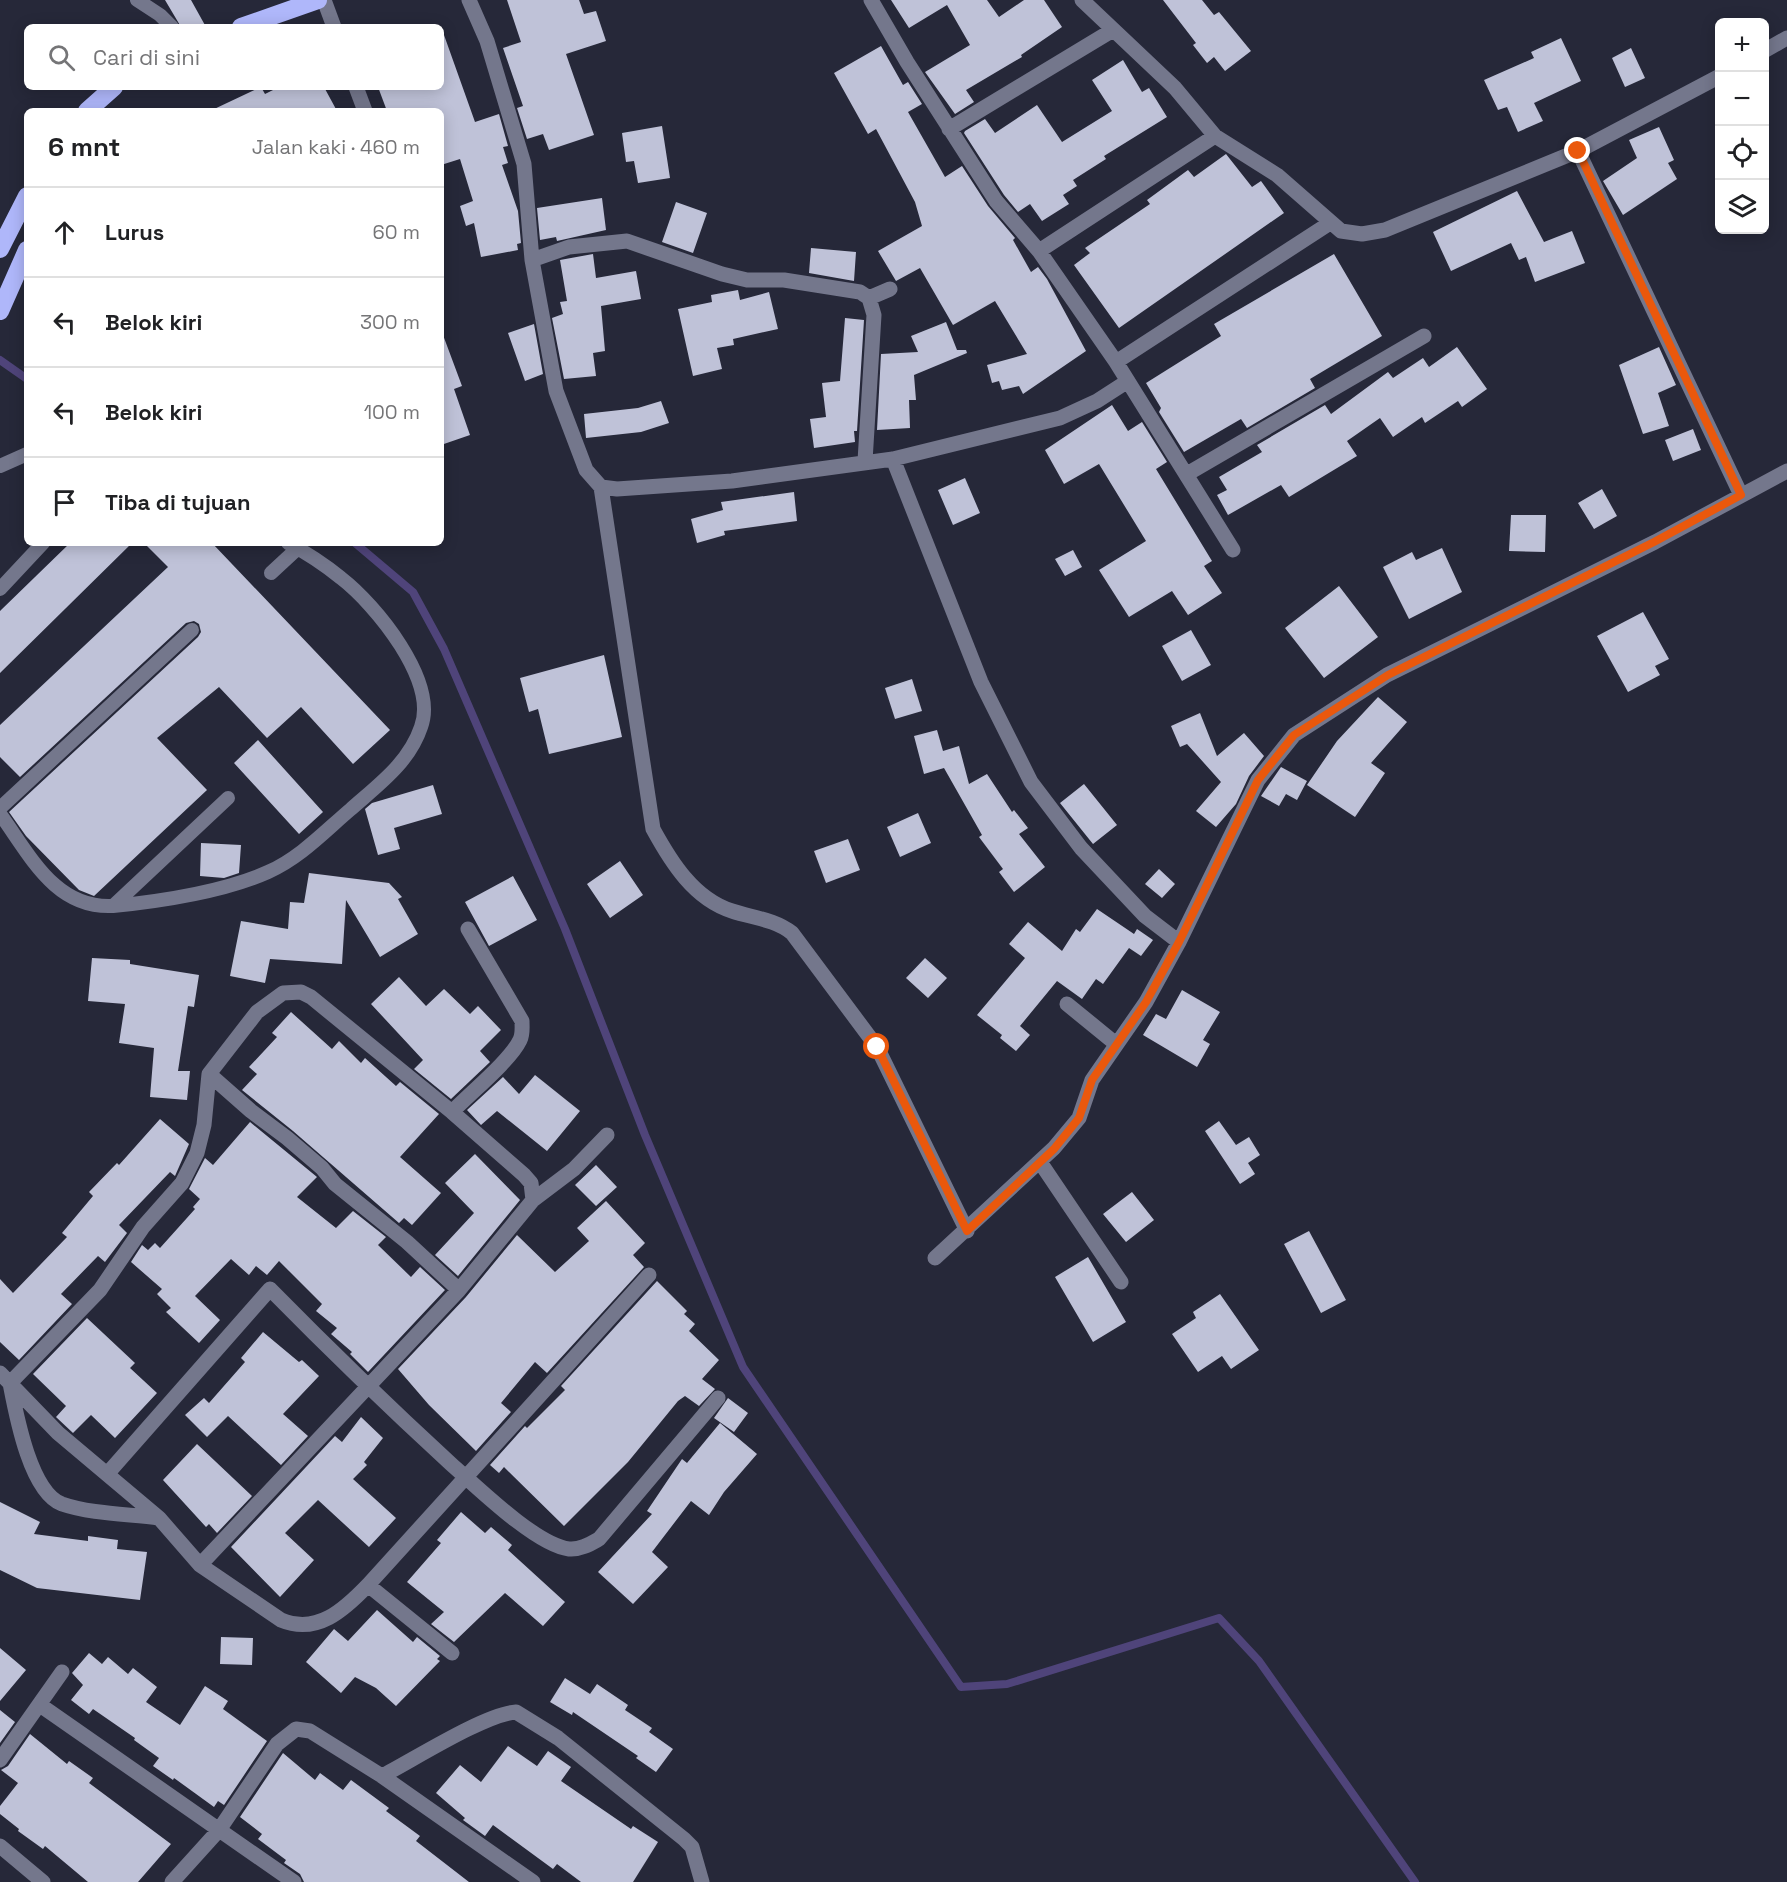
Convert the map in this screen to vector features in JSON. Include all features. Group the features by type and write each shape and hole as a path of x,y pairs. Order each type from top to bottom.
{"highway":[{"path":"250,24 318,0"},
{"path":"90,108 111,90"},
{"path":"0,249 24,202"},
{"path":"0,311 24,258"}],"street":[{"path":"324,0 333,24"},
{"path":"469,0 487,41 524,164 532,261 556,391 586,470 601,487 653,829 667,854 696,890 709,901 730,911 783,926 792,933 877,1047 967,1231"},
{"path":"871,0 949,129 996,201 1039,251 1116,362 1233,550"},
{"path":"1082,0 1175,88 1215,136 1277,175 1341,231 1362,234 1385,230 1578,151 1715,78"},
{"path":"949,129 1113,30"},
{"path":"1769,48 1787,39"},
{"path":"357,90 364,108"},
{"path":"1039,251 1215,136"},
{"path":"1578,151 1741,495"},
{"path":"1116,362 1330,223"},
{"path":"532,261 569,247 627,241 722,274 747,280 784,280 860,292 869,298 874,315 865,461"},
{"path":"869,298 890,289"},
{"path":"1187,474 1424,336"},
{"path":"601,487 617,489 732,481 865,461 893,459 1060,418 1097,401 1128,381"},
{"path":"893,459 981,682 1031,782 1081,849 1145,916 1179,942"},
{"path":"935,1258 1040,1162 1079,1118 1092,1080 1146,1002 1179,942 1258,780 1294,735 1388,675 1654,542 1787,471"},
{"path":"452,1112 519,1042 523,1032 522,1021 468,929"},
{"path":"5,1378 100,1290 143,1227 182,1183 197,1153 204,1125 209,1074 257,1012 283,993 301,992 326,1008 452,1112 524,1175 531,1184 533,1200"},
{"path":"1067,1004 1116,1044"},
{"path":"209,1074 322,1168 335,1184 407,1242 459,1290"},
{"path":"200,1565 459,1290 533,1200 574,1169 607,1135"},
{"path":"1040,1162 1121,1282"},
{"path":"5,1378 58,1432 159,1518 200,1565 293,1625 316,1624 352,1602 368,1586 650,1275"},
{"path":"108,1473 270,1289 367,1387 503,1511 552,1543 567,1549 578,1548 599,1539 718,1398"},
{"path":"5,1378 26,1447 46,1493 63,1504 159,1518"},
{"path":"368,1586 452,1653"},
{"path":"0,1760 62,1672"},
{"path":"39,1705 294,1882"},
{"path":"382,1776 475,1728 516,1712 558,1738 684,1839 692,1847 702,1882"},
{"path":"172,1882 219,1830 277,1744 296,1730 310,1731 382,1776 533,1882"},
{"path":"0,1846 43,1882"}],"lane":[{"path":"137,0 169,24"},
{"path":"0,466 24,455"},
{"path":"0,589 41,546"},
{"path":"0,814 44,874 59,890 92,907 113,906 240,883 270,871 307,847 389,776 408,754 416,740 425,710 423,694 415,673 388,626 343,579 293,546 271,573"},
{"path":"0,808 192,630"},
{"path":"113,906 228,798"}],"building":[{"path":"165,0 191,0 204,24 179,24"},
{"path":"507,0 579,0 584,14 596,11 606,41 566,54 594,135 549,150 543,134 527,139 517,108 523,106 503,48 521,42"},
{"path":"891,0 987,0 999,17 1024,0 1044,0 1062,27 1021,55 1022,57 966,90 974,102 955,114 925,72 970,45 947,5 909,28"},
{"path":"1163,0 1202,0 1214,15 1219,12 1251,51 1225,71 1214,57 1207,63 1193,45 1196,43"},
{"path":"444,35 475,122 499,114 508,146 503,147 508,163 502,165 518,211 521,243 517,244 518,250 481,257 474,223 466,226 460,206 473,201 460,159 444,164 444,108 386,108 379,90 444,90"},
{"path":"1561,38 1581,81 1534,103 1543,121 1518,132 1507,107 1498,110 1484,80 1534,58 1531,52"},
{"path":"881,46 903,85 908,82 922,104 908,112 945,177 962,166 988,206 1015,238 1013,240 1031,272 1038,267 1047,279 1086,351 1023,394 1019,386 1002,390 999,381 992,383 987,365 1027,354 995,301 953,325 920,268 896,281 878,251 922,226 915,202 876,129 868,134 834,73"},
{"path":"1631,48 1645,78 1625,87 1612,58"},
{"path":"1123,60 1142,92 1149,88 1167,117 1104,156 1106,159 1073,180 1077,186 1063,195 1069,204 1042,221 1030,204 1018,212 1004,195 964,133 965,131 985,119 995,133 1037,105 1062,142 1112,111 1092,80"},
{"path":"255,90 263,90 265,94 273,90 326,90 335,108 216,108"},
{"path":"662,126 670,178 638,183 634,161 626,162 622,133"},
{"path":"1659,127 1674,160 1668,163 1677,179 1623,215 1603,181 1637,158 1629,140"},
{"path":"1226,154 1252,187 1261,181 1284,213 1119,328 1074,265 1090,253 1085,248 1150,204 1147,200 1188,170 1194,177"},
{"path":"1517,191 1544,242 1572,231 1585,263 1535,282 1526,257 1519,260 1511,243 1451,271 1433,232"},
{"path":"602,198 606,230 557,241 556,237 540,240 537,208"},
{"path":"676,202 707,213 693,253 662,242"},
{"path":"811,248 856,252 854,281 809,273"},
{"path":"593,254 596,278 636,271 641,299 601,306 605,351 593,353 596,376 564,379 552,318 563,314 560,302 567,301 560,260"},
{"path":"1334,254 1382,336 1310,379 1315,388 1247,428 1241,419 1184,452 1159,412 1161,408 1146,383 1221,336 1214,324"},
{"path":"738,290 740,300 769,292 778,329 733,339 734,345 717,348 722,369 693,376 678,309 712,302 711,295"},
{"path":"845,318 864,320 857,431 854,431 855,442 814,448 810,419 826,417 822,383 840,381"},
{"path":"946,322 957,350 966,350 967,353 914,375 916,400 909,400 910,428 877,430 881,354 918,352 911,336"},
{"path":"534,324 543,374 525,381 508,333"},
{"path":"444,338 462,386 454,389 470,435 444,444"},
{"path":"1457,347 1487,389 1462,407 1458,401 1425,423 1422,417 1393,437 1380,418 1347,441 1357,456 1289,497 1281,485 1228,515 1217,495 1227,490 1219,477 1262,452 1257,445 1325,405 1331,414 1388,372 1393,378 1423,358 1429,367"},
{"path":"1659,347 1676,385 1658,393 1669,426 1643,434 1619,365"},
{"path":"661,401 669,423 641,432 586,438 584,414 638,408"},
{"path":"1112,405 1128,431 1142,422 1167,462 1156,469 1212,561 1204,566 1222,593 1188,615 1172,591 1129,617 1099,570 1146,541 1099,464 1064,484 1045,450"},
{"path":"1693,429 1701,450 1673,461 1665,440"},
{"path":"965,478 980,513 953,525 938,490"},
{"path":"1602,489 1617,516 1594,529 1578,503"},
{"path":"794,492 797,521 724,531 725,535 697,543 691,519 723,510 721,502"},
{"path":"1511,515 1546,515 1545,552 1509,551"},
{"path":"67,546 129,546 0,673 0,611"},
{"path":"147,546 215,546 390,730 353,764 301,707 267,738 219,687 157,738 207,790 94,896 79,890 26,836 9,812 198,637 201,632 199,624 194,621 186,623 20,777 0,757 0,725 168,567"},
{"path":"1442,548 1462,592 1409,619 1383,567 1412,552 1416,560"},
{"path":"1073,550 1082,567 1065,576 1055,559"},
{"path":"1339,586 1378,637 1324,678 1285,628"},
{"path":"1643,612 1669,659 1655,666 1660,675 1628,692 1597,636"},
{"path":"1191,630 1211,665 1182,681 1162,646"},
{"path":"604,655 622,737 549,754 538,709 529,712 520,678"},
{"path":"912,679 922,711 895,719 885,688"},
{"path":"1378,697 1407,722 1371,763 1385,773 1355,817 1307,785 1337,741"},
{"path":"1200,713 1217,756 1244,733 1264,756 1249,776 1236,804 1216,827 1196,811 1221,782 1187,744 1180,747 1171,726"},
{"path":"937,730 943,751 959,746 969,784 987,774 1012,812 1014,810 1028,828 1019,834 1045,867 1014,892 999,872 1003,869 979,837 982,835 944,768 924,774 914,736"},
{"path":"258,740 323,812 299,834 234,763"},
{"path":"1281,767 1307,781 1297,800 1286,794 1279,806 1261,796"},
{"path":"1084,784 1117,825 1093,844 1060,803"},
{"path":"433,785 442,814 394,828 400,849 378,855 365,809 372,803"},
{"path":"918,813 931,843 900,857 887,827"},
{"path":"848,839 860,870 826,883 814,851"},
{"path":"201,843 241,845 239,873 224,878 200,876"},
{"path":"620,861 643,895 610,918 587,884"},
{"path":"1159,869 1175,884 1162,898 1145,884"},
{"path":"309,873 389,883 402,897 398,899 418,934 380,957 346,900 342,964 270,959 265,983 230,976 241,921 288,929 290,902 304,903"},
{"path":"513,876 537,920 489,946 465,902"},
{"path":"1097,909 1134,934 1137,929 1153,940 1141,956 1129,948 1103,984 1096,979 1082,999 1057,981 1020,1026 1030,1035 1016,1051 1000,1038 1002,1035 977,1015 1025,958 1009,944 1028,922 1062,951 1076,929 1080,932"},
{"path":"92,958 130,960 130,964 199,975 194,1007 188,1006 178,1071 190,1071 187,1100 150,1097 154,1048 119,1043 125,1004 88,1001"},
{"path":"925,958 947,978 928,998 906,978"},
{"path":"399,977 426,1006 444,989 470,1014 478,1006 501,1030 480,1051 490,1062 451,1099 414,1069 423,1060 371,1004"},
{"path":"1182,990 1220,1012 1203,1040 1210,1044 1197,1067 1143,1035 1156,1014 1166,1019"},
{"path":"291,1012 332,1049 339,1041 361,1063 365,1058 396,1086 400,1082 439,1114 400,1157 441,1193 412,1225 404,1218 399,1223 242,1090 257,1074 249,1067 277,1037 272,1033"},
{"path":"535,1075 580,1111 547,1151 497,1111 481,1125 467,1110 503,1077 519,1094"},
{"path":"160,1119 189,1144 175,1176 170,1172 119,1225 127,1233 105,1262 98,1256 61,1294 72,1304 19,1360 0,1342 0,1279 13,1293 67,1237 62,1233 93,1196 89,1192 117,1163 119,1165"},
{"path":"1219,1121 1236,1145 1249,1137 1260,1155 1248,1163 1255,1174 1240,1184 1205,1131"},
{"path":"250,1122 317,1177 297,1197 336,1228 353,1211 386,1237 378,1245 411,1277 420,1267 445,1290 368,1372 350,1354 352,1352 331,1334 337,1328 316,1311 322,1304 279,1261 267,1275 256,1266 249,1275 231,1259 195,1296 220,1320 199,1343 166,1312 171,1308 157,1294 162,1289 131,1262 142,1245 148,1250 155,1243 160,1248 195,1209 193,1207 200,1199 189,1189 205,1158 213,1165"},
{"path":"475,1154 520,1200 458,1276 435,1255 474,1213 445,1183"},
{"path":"596,1165 617,1187 596,1206 575,1185"},
{"path":"1132,1192 1154,1220 1126,1242 1103,1214"},
{"path":"606,1201 645,1243 633,1255 644,1267 547,1373 535,1362 501,1403 511,1412 476,1451 429,1405 398,1369 466,1297 517,1235 555,1272 589,1241 577,1228"},
{"path":"1309,1231 1346,1300 1321,1313 1284,1244"},
{"path":"1088,1257 1126,1322 1093,1342 1055,1277"},
{"path":"657,1281 687,1311 684,1314 695,1324 689,1331 719,1360 702,1379 715,1389 699,1406 685,1396 678,1401 628,1462 564,1526 504,1467 499,1473 490,1465 525,1426 527,1428 565,1390 561,1386"},
{"path":"1220,1294 1259,1350 1231,1369 1222,1356 1198,1372 1172,1334 1196,1318 1193,1312"},
{"path":"87,1318 135,1363 130,1368 157,1393 115,1438 91,1415 73,1433 56,1417 66,1406 33,1374"},
{"path":"263,1332 299,1362 302,1360 319,1376 283,1414 308,1436 281,1465 228,1416 207,1437 185,1415 204,1398 209,1403 245,1362 241,1358"},
{"path":"728,1398 748,1413 734,1432 714,1418"},
{"path":"361,1417 383,1438 364,1462 367,1465 353,1479 396,1518 369,1547 318,1500 285,1533 314,1560 280,1597 231,1547 335,1436 342,1442"},
{"path":"720,1423 757,1454 724,1492 709,1515 691,1501 652,1552 668,1567 633,1604 598,1572 652,1514 647,1511 682,1459 687,1463"},
{"path":"197,1444 252,1496 217,1533 209,1524 206,1527 163,1480"},
{"path":"0,1502 40,1522 34,1534 88,1541 88,1536 118,1540 117,1549 147,1552 140,1600 37,1588 0,1570"},
{"path":"461,1512 485,1533 491,1527 512,1545 508,1550 565,1602 543,1626 505,1593 454,1642 431,1624 444,1612 407,1582 441,1543 437,1540"},
{"path":"377,1610 413,1642 417,1637 440,1656 437,1659 440,1661 396,1706 376,1688 355,1677 341,1693 306,1662 334,1629 348,1641"},
{"path":"221,1637 253,1638 252,1665 220,1664"},
{"path":"0,1648 26,1670 0,1701"},
{"path":"89,1653 102,1664 108,1657 128,1674 133,1668 157,1687 146,1702 180,1725 205,1686 228,1701 223,1709 267,1741 224,1805 218,1801 214,1807 174,1778 173,1780 153,1766 159,1758 134,1740 135,1738 93,1709 89,1714 71,1700 83,1685 72,1673"},
{"path":"565,1678 590,1694 597,1684 628,1705 625,1710 652,1728 649,1732 673,1749 656,1772 636,1758 638,1756 573,1712 572,1715 550,1702"},
{"path":"0,1710 15,1722 0,1743"},
{"path":"30,1734 67,1764 69,1761 93,1778 89,1783 171,1844 138,1882 88,1882 45,1846 43,1849 18,1831 19,1829 0,1814 0,1806 18,1783 1,1770 8,1766"},
{"path":"508,1746 537,1766 548,1751 571,1767 561,1781 631,1829 633,1826 658,1842 633,1882 581,1882 557,1864 553,1869 493,1825 485,1836 463,1820 465,1818 436,1793 460,1765 481,1782"},
{"path":"283,1753 315,1780 320,1773 343,1790 351,1780 389,1808 386,1811 420,1836 416,1841 469,1882 304,1882 300,1874 284,1863 286,1860 258,1839 262,1834 240,1817"}],"waterway":[{"path":"0,360 24,377"},
{"path":"359,546 413,592 444,649 565,929 645,1135 743,1367 961,1687 1007,1684 1219,1618 1259,1661 1415,1882"}],"route":[{"path":"877,1047 896,1092 967,1231 1054,1149 1079,1118 1092,1080 1146,1002 1179,942 1258,780 1275,755 1294,735 1315,719 1388,675 1654,542 1741,495 1578,151"}]}
